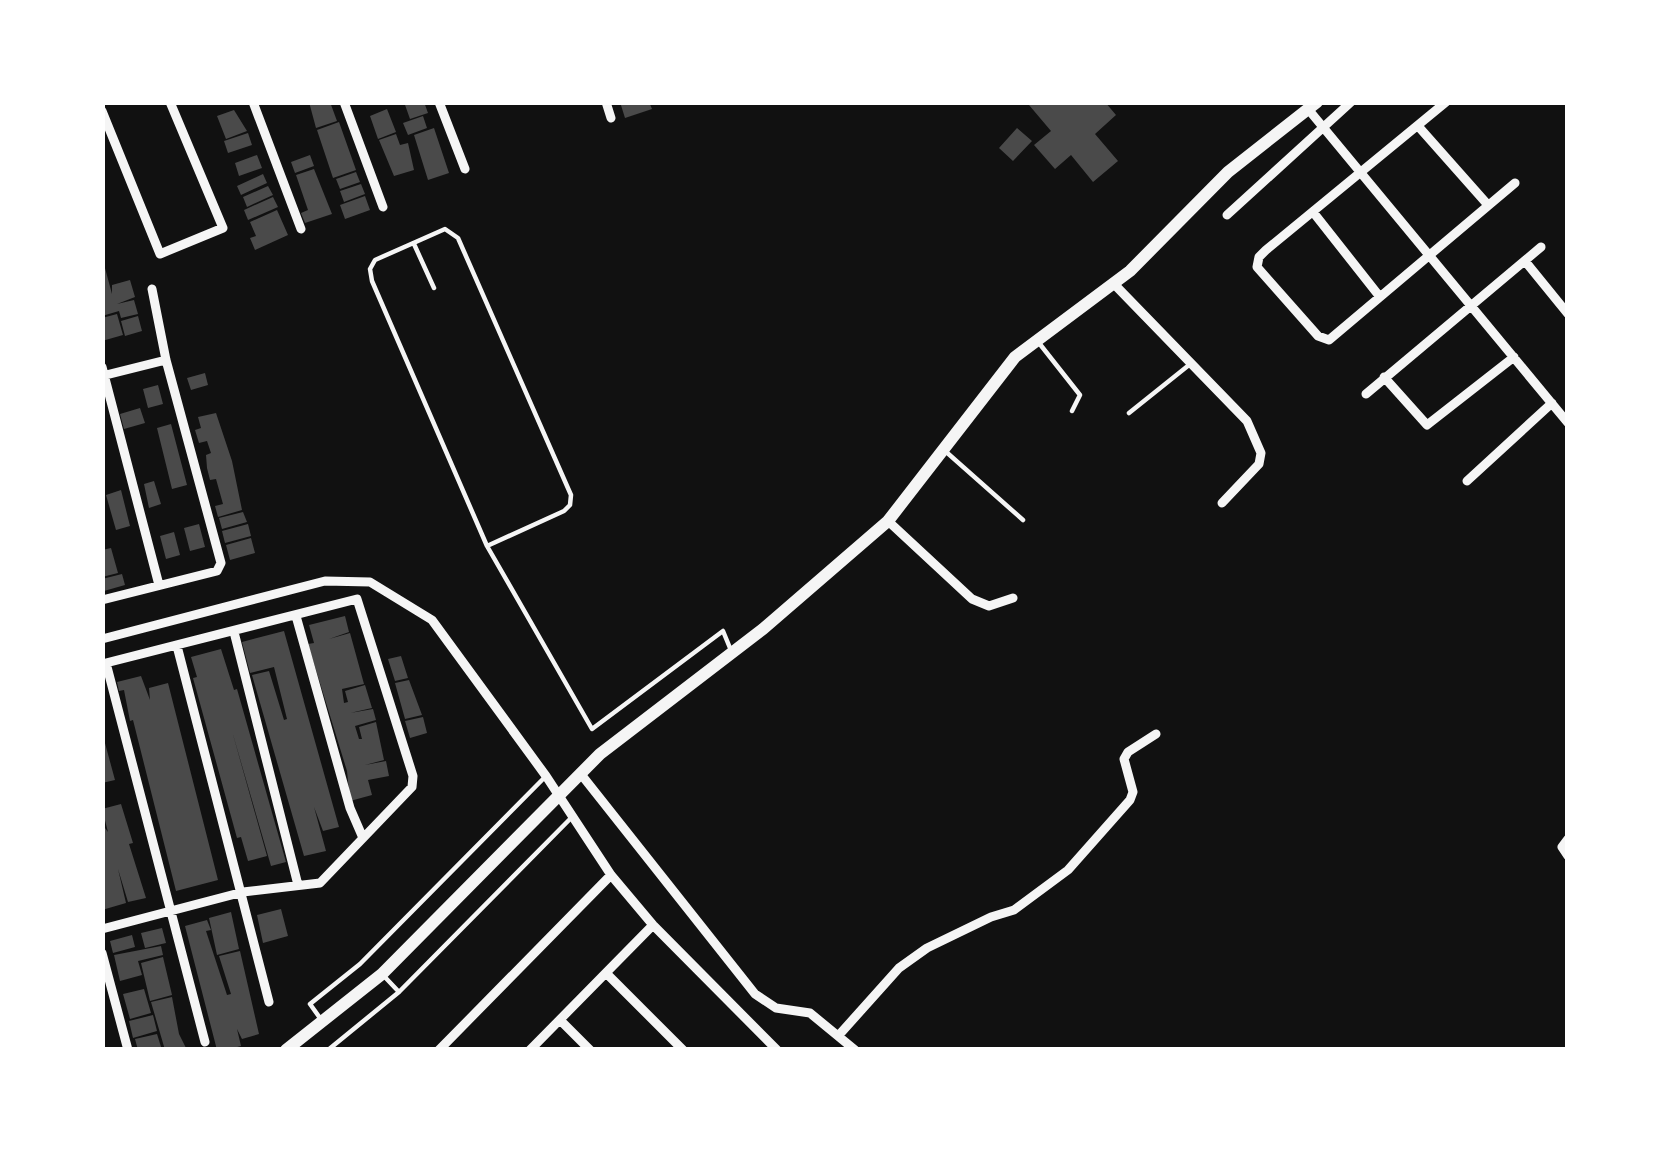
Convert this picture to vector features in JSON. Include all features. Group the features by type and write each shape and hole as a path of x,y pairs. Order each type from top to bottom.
{"main road":[{"path":"286,1050 382,974 580,773 888,521 1000,375 1035,339 1114,284 1228,172 1309,104"}],"street":[{"path":"102,111 160,254 223,228 170,102"},
{"path":"254,102 301,230"},
{"path":"344,102 383,207"},
{"path":"440,102 465,169"},
{"path":"606,102 611,118"},
{"path":"1227,215 1351,102"},
{"path":"1446,102 1259,256 1257,267 1323,340 1329,340 1515,183"},
{"path":"1309,104 1568,423"},
{"path":"1418,126 1488,205"},
{"path":"1313,212 1380,296"},
{"path":"1366,394 1541,248"},
{"path":"1525,261 1568,314"},
{"path":"1114,284 1246,421 1261,453 1259,464 1222,503"},
{"path":"102,600 217,571 221,562 166,360 152,289"},
{"path":"1384,377 1427,424 1514,357"},
{"path":"160,585 103,373 166,360"},
{"path":"1467,481 1552,404"},
{"path":"888,521 972,599 988,606 1013,598"},
{"path":"102,639 326,581 370,581 432,620 559,794 611,875 653,925 777,1050"},
{"path":"102,929 172,909 243,892 320,883 412,787 413,776 357,599 104,663 172,909 205,1042"},
{"path":"296,616 350,808 363,838"},
{"path":"234,632 298,885"},
{"path":"177,646 269,1002"},
{"path":"839,1035 899,968 927,948 1014,910 1068,870 1130,800 1133,792 1124,759 1156,734"},
{"path":"580,773 755,994 776,1008 810,1013 855,1050"},
{"path":"1568,839 1562,848 1568,856"},
{"path":"439,1050 611,875"},
{"path":"530,1050 653,925"},
{"path":"102,953 128,1050"},
{"path":"606,973 683,1050"},
{"path":"560,1020 590,1050"}],"lane":[{"path":"487,546 563,512 571,495 458,238 445,229 375,260 370,269 372,281 487,546 592,729 723,631 730,652"},
{"path":"414,243 434,288"},
{"path":"1035,339 1080,395 1072,411"},
{"path":"1129,412 1190,365"},
{"path":"944,450 1023,520"},
{"path":"323,1022 310,1004 360,964 546,776"},
{"path":"328,1050 399,992 572,817"},
{"path":"382,974 399,992"}],"building":[{"path":"309,102 330,102 337,121 316,128"},
{"path":"404,102 424,102 428,113 410,119"},
{"path":"620,102 649,102 652,109 625,118"},
{"path":"1105,102 1116,115 1095,134 1118,161 1093,182 1071,155 1055,169 1034,145 1051,131 1029,105"},
{"path":"387,109 396,132 378,139 370,116"},
{"path":"234,110 247,131 226,139 217,116"},
{"path":"423,116 427,128 408,135 403,123"},
{"path":"339,122 356,170 333,178 317,130"},
{"path":"434,128 449,173 428,180 414,135"},
{"path":"1017,128 1032,141 1013,161 999,148"},
{"path":"248,133 252,145 228,153 224,141"},
{"path":"396,134 400,145 408,143 414,170 394,176 379,140"},
{"path":"257,155 262,168 239,176 235,163"},
{"path":"310,155 314,166 295,173 291,162"},
{"path":"314,169 332,214 305,223 301,213 308,210 296,175"},
{"path":"356,172 360,182 340,189 336,179"},
{"path":"263,174 267,183 241,195 237,186"},
{"path":"361,184 365,194 344,202 340,191"},
{"path":"268,186 273,195 247,207 243,197"},
{"path":"365,196 370,210 345,219 340,205"},
{"path":"273,197 278,207 248,220 244,210"},
{"path":"277,210 288,235 255,250 250,222"},
{"path":"102,257 112,294 112,285 130,280 135,297 117,304 134,300 138,314 121,318 119,311 102,316"},
{"path":"117,314 123,335 102,341 102,318"},
{"path":"138,316 142,331 125,336 121,321"},
{"path":"205,373 208,385 191,390 187,378"},
{"path":"158,385 163,404 148,408 143,389"},
{"path":"140,408 145,423 124,429 120,414"},
{"path":"216,413 242,510 218,517 215,506 223,504 216,479 210,480 207,468 206,455 211,453 207,441 199,443 195,430 201,428 198,417"},
{"path":"171,424 187,485 172,489 157,428"},
{"path":"154,481 161,504 149,508 144,484"},
{"path":"121,490 130,526 116,530 106,495"},
{"path":"243,512 247,522 222,529 219,518"},
{"path":"199,524 205,547 190,551 184,528"},
{"path":"248,524 251,536 225,543 222,531"},
{"path":"174,532 180,555 166,559 160,536"},
{"path":"251,538 255,553 230,560 226,545"},
{"path":"111,548 118,573 102,577 102,550"},
{"path":"122,574 125,585 104,591 102,579"},
{"path":"345,616 349,632 329,639 350,633 364,684 342,689 344,703 348,702 345,691 365,685 372,708 350,713 373,709 376,720 355,726 362,739 359,727 376,722 384,760 365,765 386,761 389,776 368,780 372,795 350,801 347,771 308,644 314,643 309,625"},
{"path":"284,631 339,827 323,831 314,807 326,851 304,856 252,675 269,671 287,719 274,667 250,673 242,642"},
{"path":"221,649 237,689 286,862 271,866 232,731 267,856 248,861 241,837 237,838 191,657"},
{"path":"401,656 408,678 395,681 388,659"},
{"path":"141,676 150,700 149,688 168,683 218,880 176,891 133,720 117,682"},
{"path":"409,680 422,715 405,719 395,683"},
{"path":"423,717 427,733 410,738 405,721"},
{"path":"102,732 115,780 102,783"},
{"path":"121,804 146,898 128,902 118,869 126,903 102,910 102,824 108,832 102,809"},
{"path":"281,909 288,936 263,943 257,915"},
{"path":"231,912 239,949 217,955 209,918"},
{"path":"207,920 211,930 206,931 227,995 231,994 219,956 240,951 259,1034 242,1039 237,1029 241,1046 226,1050 217,1050 185,926"},
{"path":"162,928 166,943 145,948 141,933"},
{"path":"132,935 135,947 113,953 110,941"},
{"path":"161,946 163,955 138,961 142,975 120,981 114,955"},
{"path":"163,957 172,995 150,1001 141,963"},
{"path":"144,989 151,1013 130,1019 123,994"},
{"path":"172,997 187,1050 165,1050 151,1002"},
{"path":"153,1015 157,1031 133,1038 129,1021"},
{"path":"157,1034 162,1050 138,1050 135,1039"}]}
